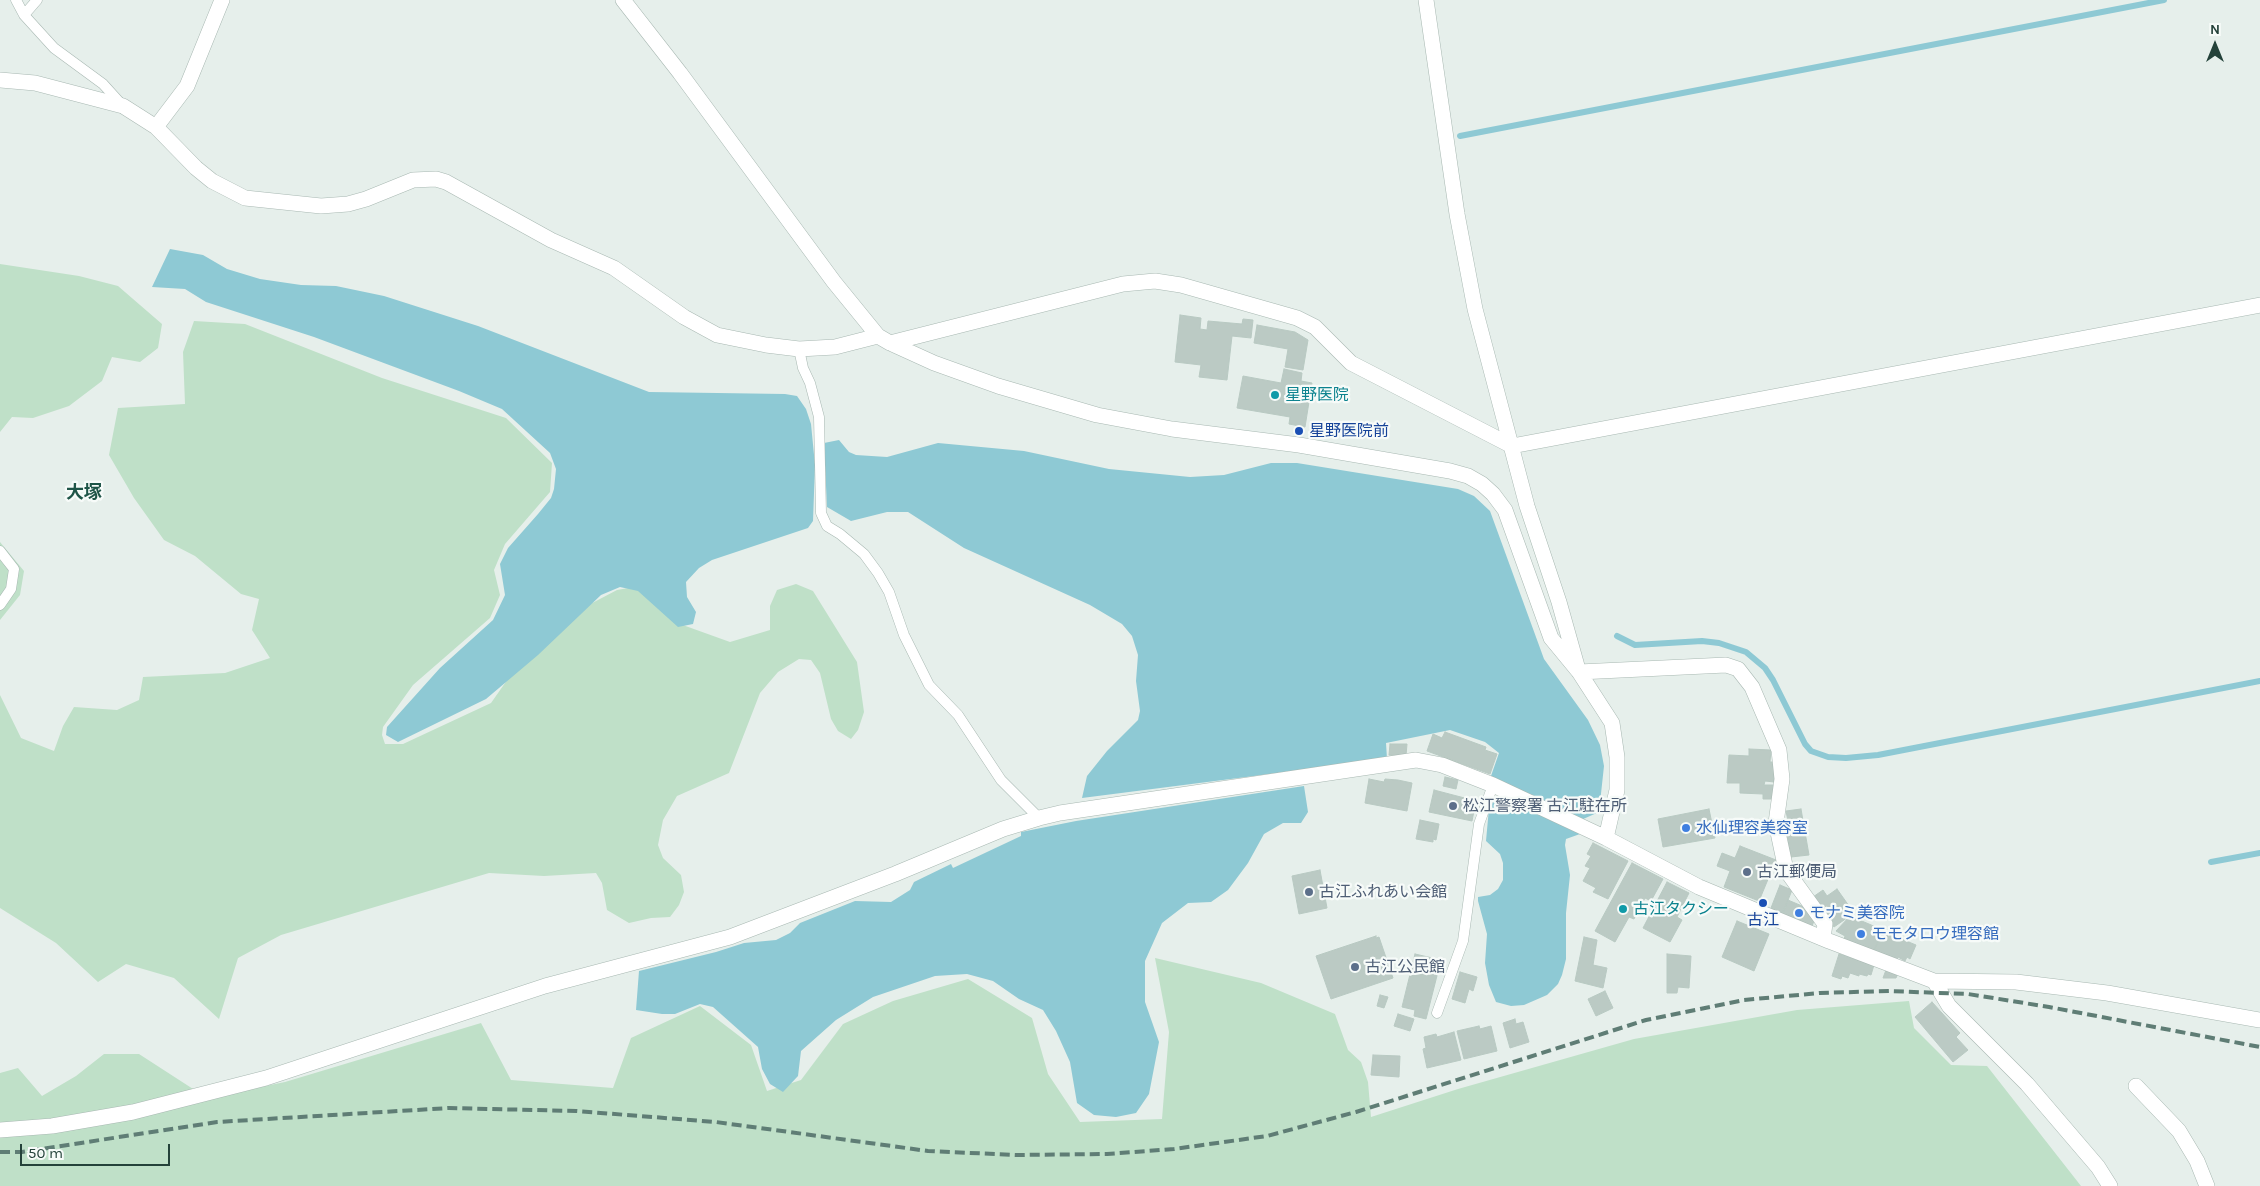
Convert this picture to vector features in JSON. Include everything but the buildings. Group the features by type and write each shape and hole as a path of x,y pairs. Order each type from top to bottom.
{"street":[{"path":"156,127 187,86 222,0"},
{"path":"623,0 698,97 834,282 884,339 934,363 998,386 1097,415 1172,429 1299,445 1450,471 1468,476 1482,484 1493,494 1505,510 1551,638 1579,672 1612,723 1617,757 1617,790 1606,838"},
{"path":"1426,0 1457,214 1475,309 1527,506 1560,602 1579,672"},
{"path":"0,78 35,83 123,106 156,127 201,172 228,191 245,198 321,206 348,204 366,199 413,180 424,178 446,182 551,240 614,268 684,317 717,335 766,345 800,349 835,347 884,339 1124,284 1155,281 1181,285 1297,318 1314,327 1351,363 1512,446 2260,306"},
{"path":"1579,672 1726,665 1738,669 1752,687 1779,750 1782,779 1776,823 1786,870 1825,924 1823,938"},
{"path":"0,1130 52,1126 133,1112 266,1078 545,986 730,937 896,874 1003,829 1039,818 1060,813 1416,760 1442,765 1493,785 1606,838 1699,886 1823,938 1934,981 2016,982 2052,986 2107,993 2260,1020"},
{"path":"1934,981 1948,1006 2027,1084 2098,1167 2110,1186"},
{"path":"2136,1086 2179,1131 2197,1161 2206,1186"}],"lane":[{"path":"16,0 24,15 54,48 103,84 123,106"},
{"path":"24,15 37,0"},
{"path":"800,349 803,368 810,383 819,417 821,513 826,526 840,534 864,554 878,573 889,592 904,635 928,685 958,715 1001,780 1039,818"},
{"path":"0,551 14,569 11,589 0,605"},
{"path":"1437,1012 1463,941 1479,824 1493,785"}],"green space":[{"path":"0,264 79,276 118,286 162,324 158,348 140,362 112,357 102,381 69,406 33,418 12,417 0,432"},
{"path":"194,321 245,324 382,378 506,418 552,463 550,492 505,544 494,570 500,595 490,618 413,685 383,727 382,735 385,744 403,744 491,703 517,666 577,611 617,590 634,587 680,624 730,642 770,630 770,606 777,590 796,584 813,591 857,662 864,712 858,730 851,739 838,731 831,719 820,673 811,660 799,659 778,672 760,693 729,773 677,796 663,820 658,845 663,858 681,875 684,892 679,905 670,917 651,918 629,923 607,910 602,883 596,873 544,876 489,873 281,935 238,958 219,1019 174,978 126,964 98,982 56,943 0,908 0,695 21,738 54,751 63,726 74,707 117,710 139,700 143,677 225,673 270,658 252,630 259,599 241,594 195,556 164,540 134,498 109,455 118,408 185,404 183,352"},
{"path":"0,542 24,571 20,595 0,620"},
{"path":"1155,958 1261,983 1335,1014 1348,1050 1361,1062 1368,1082 1371,1117 1458,1089 1634,1039 1797,1010 1909,1001 1914,1028 1951,1065 1987,1066 2081,1186 0,1186 0,1073 18,1068 42,1096 76,1076 104,1054 139,1054 207,1098 285,1082 481,1023 511,1080 613,1088 631,1038 700,1006 751,1045 767,1091 801,1080 843,1024 893,1001 968,979 1032,1018 1048,1074 1080,1122 1162,1119 1169,1032"}],"water":[{"path":"170,249 203,255 227,269 260,279 301,285 336,286 384,296 478,326 649,392 785,394 797,396 806,409 811,424 815,465 813,521 808,528 712,560 699,568 686,582 687,597 696,612 693,624 678,627 638,591 620,587 601,595 538,655 486,699 398,742 386,735 387,727 440,668 493,620 505,595 500,564 508,548 551,498 556,469 550,453 502,409 459,391 314,337 206,302 185,289 152,287"},
{"path":"839,440 849,452 856,455 887,457 938,443 1024,451 1109,469 1190,477 1224,475 1271,463 1297,463 1458,489 1474,496 1490,511 1544,659 1588,720 1600,745 1604,766 1599,812 1581,820 1491,776 1499,753 1485,742 1450,730 1386,743 1387,759 1082,798 1087,776 1107,751 1138,720 1140,711 1136,681 1138,655 1132,636 1122,624 1090,605 964,548 908,512 887,512 851,521 827,507 824,443"},
{"path":"1304,786 1308,812 1301,823 1283,823 1264,834 1248,863 1228,890 1211,902 1188,903 1162,923 1145,961 1145,1002 1159,1042 1149,1094 1136,1113 1116,1117 1094,1115 1077,1103 1070,1062 1056,1031 1043,1010 1019,999 993,981 967,974 935,976 873,997 836,1020 801,1051 798,1076 783,1092 770,1084 762,1069 758,1047 713,1007 700,1004 675,1014 636,1010 639,971 744,943 776,940 790,933 800,923 855,901 891,902 910,890 914,882 951,864 953,868 1021,836 1021,832 1076,821"},
{"path":"1500,793 1580,834 1566,839 1565,845 1570,875 1566,913 1566,959 1562,975 1558,984 1547,995 1524,1005 1511,1006 1496,1002 1489,985 1485,963 1487,934 1478,897 1490,895 1498,889 1503,880 1503,863 1500,854 1486,841 1489,808"}],"waterway":[{"path":"1460,136 2164,0"},
{"path":"1617,636 1635,645 1702,641 1719,643 1746,652 1765,668 1773,680 1805,744 1811,751 1828,757 1846,758 1878,755 2260,681"},
{"path":"2211,862 2260,853"}],"railway":[{"path":"0,1152 22,1152 217,1122 449,1108 576,1111 716,1122 928,1151 1016,1155 1107,1154 1174,1149 1267,1136 1356,1112 1646,1020 1744,1000 1820,993 1889,991 1968,994 2049,1007 2260,1047"}],"place":[{"name":"星野医院","path":"1275,395"},
{"name":"星野医院前","path":"1299,431"},
{"name":"松江警察署 古江駐在所","path":"1453,806"},
{"name":"水仙理容美容室","path":"1686,828"},
{"name":"古江郵便局","path":"1747,872"},
{"name":"古江ふれあい会館","path":"1309,892"},
{"name":"古江","path":"1763,903"},
{"name":"古江タクシー","path":"1623,909"},
{"name":"モナミ美容院","path":"1799,913"},
{"name":"モモタロウ理容館","path":"1861,934"},
{"name":"古江公民館","path":"1355,967"}],"district":[{"name":"大塚","path":"84,493"}]}
